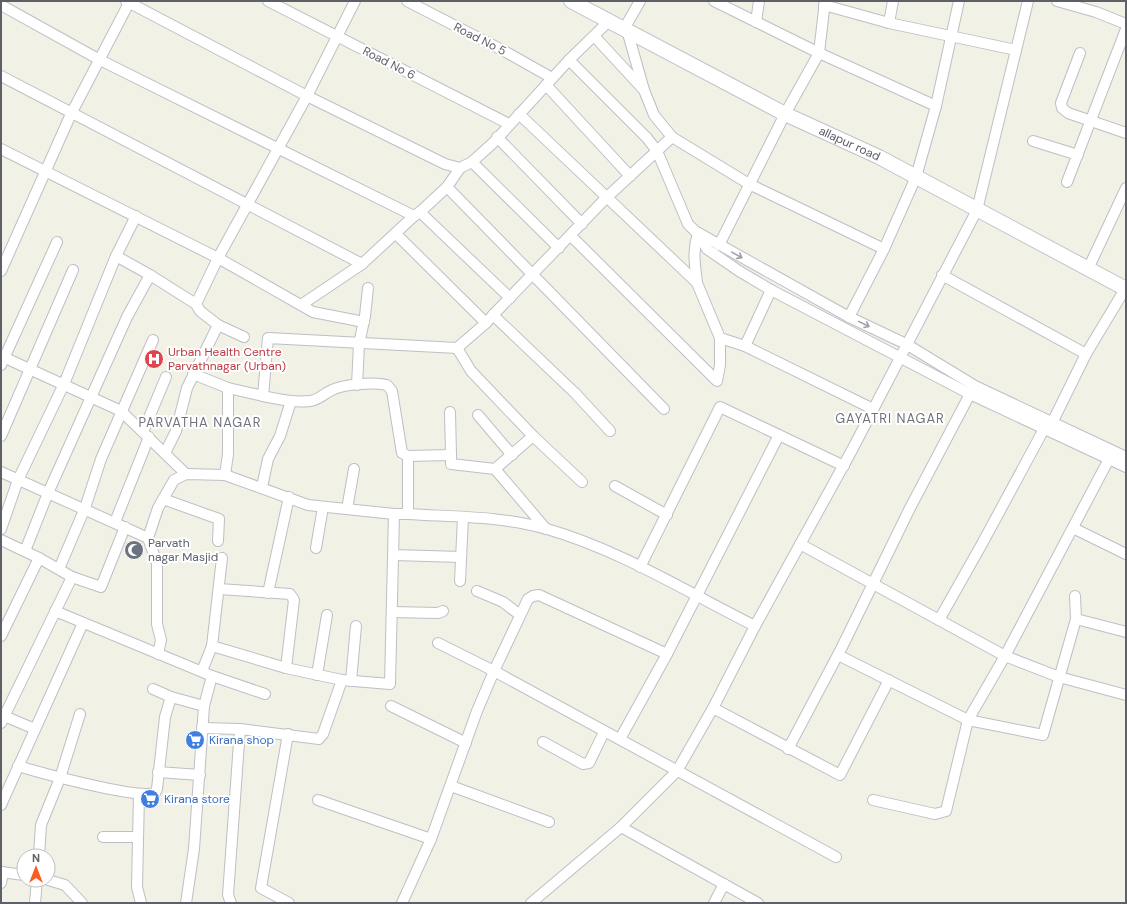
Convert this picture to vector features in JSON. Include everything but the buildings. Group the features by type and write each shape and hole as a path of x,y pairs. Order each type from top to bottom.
{"main road":[{"name":"allapur road","path":"571,1 785,114 879,157 1126,289"}],"street":[{"path":"1,271 71,114 100,60 128,1 307,96 445,164 460,168"},
{"name":"Road No 6","path":"268,1 509,124"},
{"path":"196,304 218,258 280,149 355,1"},
{"name":"Road No 5","path":"407,1 506,52 549,82 630,176"},
{"path":"640,1 625,30 644,90 654,115 672,137 749,184 884,249"},
{"path":"714,1 819,52 936,106"},
{"path":"756,22 759,1"},
{"path":"889,23 893,1"},
{"path":"849,316 884,249 916,177 936,106 959,1"},
{"path":"531,903 621,827 677,771 713,708 755,626 844,466 906,344 977,210 1028,1"},
{"path":"1057,1 1096,12 1126,24"},
{"path":"719,245 785,114 819,52 824,3 889,23 1016,50"},
{"path":"1,5 100,60 280,149 417,214 510,298"},
{"path":"301,305 362,264 396,234 447,187 460,168 472,162 569,60 595,37 610,21"},
{"path":"1067,182 1123,48 1126,29"},
{"path":"595,37 644,90"},
{"path":"1080,53 1061,103 1062,108 1068,112 1126,133"},
{"path":"569,60 657,151 695,230 707,249 739,271 771,290 970,394 1126,467"},
{"path":"1,76 71,114 249,204 362,264"},
{"path":"519,114 697,283"},
{"path":"497,137 582,224"},
{"path":"263,396 268,338 457,348 486,323 606,198 672,137"},
{"path":"1033,141 1078,155"},
{"path":"1,149 218,258 313,312 364,322"},
{"path":"472,162 559,248"},
{"path":"447,187 664,409"},
{"path":"1088,269 1126,188"},
{"path":"1,529 18,480 64,384 116,256 136,216"},
{"path":"695,230 719,245 849,316 906,344 975,386 1126,457"},
{"path":"571,236 717,381 720,365 720,338 697,283 693,256 695,230"},
{"path":"396,234 486,323"},
{"path":"57,242 2,359 64,384 92,398 122,410 186,474"},
{"path":"116,256 150,275 196,304 200,311 218,326 244,337"},
{"path":"1,436 31,370 73,270"},
{"path":"25,551 48,493 92,398 127,317 150,275"},
{"path":"942,275 1086,354"},
{"path":"357,385 359,344 364,322 368,288"},
{"path":"1052,423 1086,354 1126,289"},
{"path":"745,346 771,290"},
{"path":"493,315 574,393 610,431"},
{"path":"165,453 176,431 187,388 218,326"},
{"path":"720,338 745,346 873,409"},
{"path":"59,569 85,508 101,459 153,340"},
{"path":"457,348 471,371 533,436 582,482"},
{"path":"193,374 228,388 291,401 310,401 320,399 332,390 357,385 382,384 387,386 392,391 402,453 408,456 451,455"},
{"path":"115,522 166,377"},
{"path":"225,475 228,454 228,388"},
{"path":"788,749 838,655 910,508 970,394"},
{"path":"262,487 268,459 280,436 291,401"},
{"path":"640,567 720,407 844,466"},
{"path":"450,412 451,464 495,469 546,529"},
{"path":"478,415 512,455"},
{"path":"939,620 984,542 1044,429"},
{"path":"620,740 667,654 779,435"},
{"path":"495,469 533,436"},
{"path":"408,456 408,514"},
{"path":"873,800 935,814 946,811 968,720 1005,656 1109,459"},
{"path":"348,509 354,469"},
{"path":"1,472 85,508 148,538"},
{"path":"158,654 161,640 157,624 157,564 148,538 158,508 174,480 186,474 225,475 262,487 308,505 394,514 500,519 546,529 614,554 755,626"},
{"path":"615,486 667,515"},
{"path":"268,593 289,497"},
{"path":"163,499 219,519 218,541"},
{"path":"316,548 323,507"},
{"path":"212,646 286,668 346,680 390,684 394,514"},
{"path":"460,580 463,517"},
{"path":"1,540 40,558 72,577 96,586 102,586 125,527"},
{"path":"1073,528 1126,554"},
{"path":"800,544 1005,656 1059,678 1126,695"},
{"path":"393,554 461,557"},
{"path":"1,636 40,558"},
{"path":"202,671 212,646 220,589 222,558"},
{"path":"35,729 3,719 72,577"},
{"path":"220,589 290,594 294,600 286,668"},
{"path":"477,591 503,602 520,614"},
{"path":"402,903 431,839 494,671 528,599 539,595 667,654"},
{"path":"838,655 968,720 1043,735 1076,619 1076,596"},
{"path":"55,611 212,676 266,694"},
{"path":"392,612 438,613 443,611"},
{"path":"317,674 327,614"},
{"path":"1076,619 1126,632"},
{"path":"1,805 83,623"},
{"path":"202,728 240,729 288,734 316,740 322,737 346,680 356,626"},
{"path":"438,643 494,671 836,857"},
{"path":"186,903 194,848 204,706 212,676"},
{"path":"713,708 788,749 840,775 889,680"},
{"path":"153,689 171,697 204,706"},
{"path":"18,766 60,778 138,794 155,793 165,717 171,697"},
{"path":"391,706 466,743"},
{"path":"40,848 41,826 60,778 80,714"},
{"path":"231,903 228,895 240,729"},
{"path":"543,742 583,764 589,764 604,732"},
{"path":"288,734 261,888 289,903"},
{"path":"158,772 200,775"},
{"path":"451,786 549,822"},
{"path":"138,794 137,887 141,903"},
{"path":"318,800 431,839"},
{"path":"621,827 758,903"},
{"path":"103,837 137,837"},
{"path":"2,876 16,875"},
{"path":"56,882 65,885 82,903"},
{"path":"714,903 724,884"},
{"path":"35,903 36,888"}],"place":[{"name":"Urban Health Centre Parvathnagar (Urban)","path":"154,359"},
{"name":"Parvath nagar Masjid","path":"134,550"},
{"name":"Kirana shop","path":"195,740"},
{"name":"Kirana store","path":"150,799"}],"district":[{"name":"GAYATRI NAGAR","path":"890,418"},
{"name":"PARVATHA NAGAR","path":"200,422"}]}
